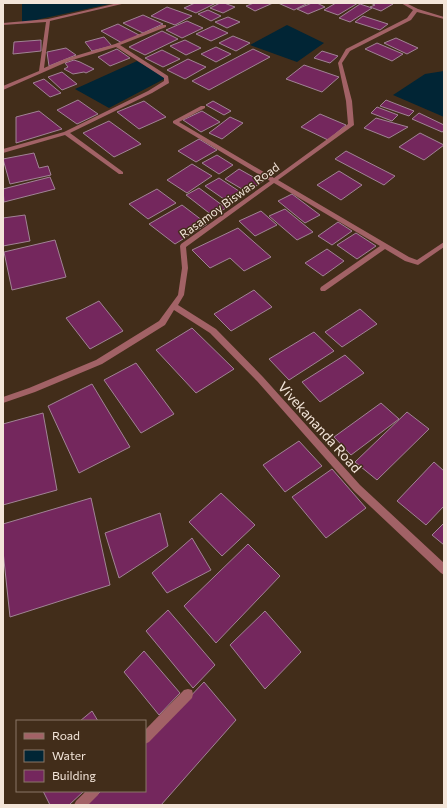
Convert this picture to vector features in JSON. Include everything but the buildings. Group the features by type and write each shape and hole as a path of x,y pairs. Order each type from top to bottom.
{"street":[{"path":"3,24 48,20 124,3"},
{"path":"404,3 416,10 444,18"},
{"name":"Rasamoy Biswas Road","path":"3,400 32,390 99,362 162,323 181,295 185,268 183,246 273,180 324,146 352,124 349,101 340,64 348,50 409,19 416,10"},
{"path":"41,72 48,20"},
{"path":"3,88 67,60 117,45 164,26"},
{"path":"3,151 66,133 150,92 167,82 166,77 117,45"},
{"path":"202,107 175,122 407,259 418,263 444,244"},
{"path":"66,133 121,173"},
{"path":"323,289 385,246"},
{"name":"Vivekananda Road","path":"173,306 213,331 260,379 357,488 444,570"},
{"path":"146,737 188,694"},
{"path":"80,805 93,792"}],"water":[{"path":"22,3 114,3 22,23"},
{"path":"287,25 324,43 297,62 250,45"},
{"path":"137,61 166,78 109,108 75,89"},
{"path":"444,71 444,117 393,95 425,74"}]}
